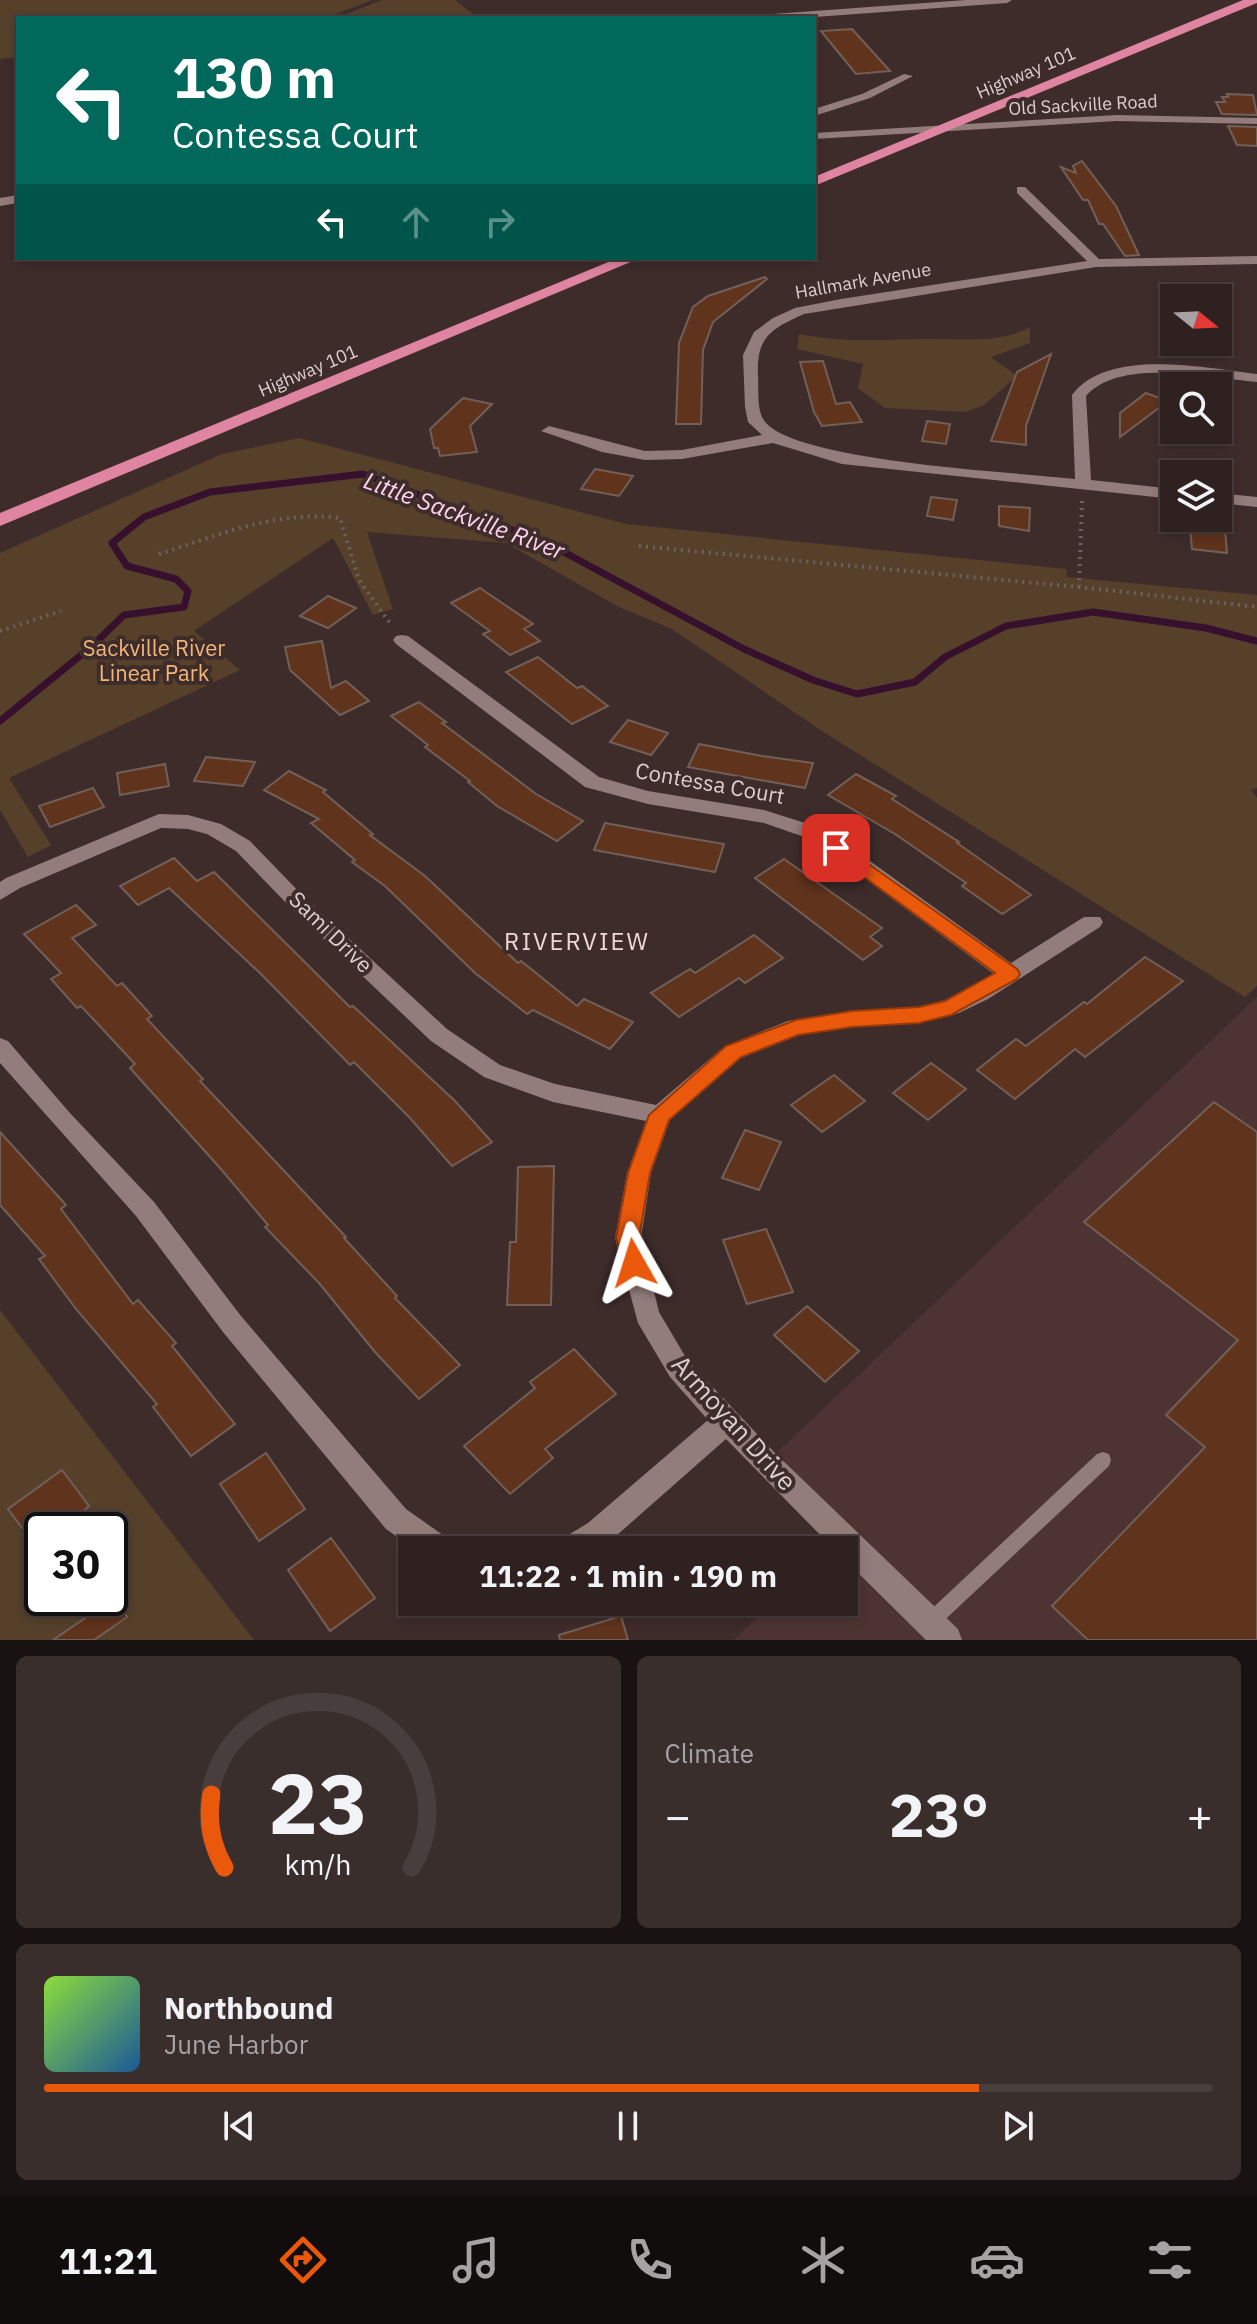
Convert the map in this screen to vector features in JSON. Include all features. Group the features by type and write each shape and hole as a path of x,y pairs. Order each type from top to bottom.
{"highway":[{"name":"Highway 101","path":"816,168 1226,0"},
{"name":"Highway 101","path":"816,181 1253,0"},
{"name":"Highway 101","path":"0,504 593,260"},
{"name":"Highway 101","path":"0,520 627,260"}],"street":[{"path":"787,16 1007,0"},
{"path":"816,112 866,96 908,76"},
{"name":"Old Sackville Road","path":"816,136 1117,118 1257,121"},
{"path":"1021,190 1096,263"},
{"name":"Hallmark Avenue","path":"774,438 756,422 752,407 750,355 759,335 778,321 800,311 1096,263 1257,260"},
{"path":"1083,484 1079,395 1096,379 1124,373 1175,370 1257,378"},
{"path":"549,431 626,453 656,456 684,455 774,438 842,459 1160,492"},
{"path":"1232,499 1257,502"},
{"name":"Contessa Court","path":"402,640 592,782 629,793 772,817 820,835 1010,974"},
{"name":"Sami Drive","path":"0,893 13,883 159,821 188,822 214,829 243,846 300,905 439,1035 492,1071 553,1093 660,1115"},
{"name":"Armoyan Drive","path":"938,1631 766,1463 679,1369 647,1315 628,1238 639,1173 660,1115 733,1052 796,1027 852,1019 919,1015 951,1007 1092,922"},
{"path":"0,1047 61,1119 145,1209 232,1324 396,1519 420,1536"},
{"path":"593,1536 727,1421"}],"lane":[{"path":"938,1631 1103,1460"}],"path":[{"path":"1079,587 1083,484"},
{"path":"159,554 273,520 327,515 340,518 359,580 402,640"},
{"path":"639,546 1079,587 1257,607"},
{"path":"0,631 61,611"}],"shaded area":[{"path":"1257,997 1257,1640 734,1640 758,1616 858,1616 858,1536 837,1536 766,1463"}],"green space":[{"path":"0,0 372,0 331,16 16,16 16,57 0,59"},
{"path":"382,0 455,0 475,16 341,16"},
{"path":"1030,327 1030,343 991,357 1017,376 984,405 966,412 885,408 858,388 863,364 797,349 799,334 860,340 977,339 1004,336"},
{"name":"Sackville River Linear Park","path":"299,438 626,524 1066,569 1067,577 1257,595 1257,788 1251,790 1257,798 1257,986 1245,997 822,731 672,629 619,607 506,543 367,532 393,609 373,615 333,538 194,631 240,670 9,778 51,845 28,857 0,810 0,553 222,454"},
{"path":"0,1310 254,1640 0,1640"}],"building":[{"path":"852,29 890,71 856,74 821,31"},
{"path":"1227,94 1253,95 1257,115 1222,114 1216,102 1225,102 1222,97 1228,97"},
{"path":"1228,126 1257,127 1257,146 1237,145"},
{"path":"1082,161 1116,206 1139,255 1125,256 1103,224 1099,224 1088,200 1083,200 1061,167 1076,173 1073,166"},
{"path":"765,277 767,279 713,322 703,350 701,424 676,424 679,343 693,307 708,296"},
{"path":"1051,354 1026,426 1026,445 991,441 1017,372"},
{"path":"823,361 836,404 850,402 862,422 822,426 814,412 800,362"},
{"path":"1146,393 1160,398 1160,407 1120,437 1120,413"},
{"path":"463,398 492,404 470,426 477,452 440,456 438,448 434,448 430,429"},
{"path":"927,421 950,424 946,444 922,441"},
{"path":"595,469 633,476 619,496 581,489"},
{"path":"931,497 957,500 953,520 927,516"},
{"path":"999,506 1030,508 1029,531 999,526"},
{"path":"1191,532 1225,532 1227,553 1192,549"},
{"path":"480,588 533,624 524,629 540,641 510,655 483,634 490,631 451,603"},
{"path":"328,596 356,608 328,628 300,616"},
{"path":"322,641 331,688 346,681 369,701 340,715 290,670 285,647"},
{"path":"538,657 577,688 582,686 608,706 572,724 506,672"},
{"path":"419,702 536,794 583,821 557,841 497,806 391,716"},
{"path":"628,720 668,733 651,755 610,742"},
{"path":"699,744 813,763 805,788 688,767"},
{"path":"206,757 255,762 243,786 194,781"},
{"path":"165,764 169,786 120,795 117,773"},
{"path":"289,771 326,790 323,792 373,834 370,835 425,876 518,963 521,961 577,1006 584,999 633,1022 610,1049 533,1010 527,1014 475,973 385,886 352,862 355,860 311,823 319,819 264,790"},
{"path":"856,774 896,796 892,799 959,842 1031,895 1002,914 962,886 966,883 895,834 828,795"},
{"path":"93,788 104,807 50,827 39,806"},
{"path":"605,823 724,844 715,872 594,850"},
{"path":"174,858 197,881 214,872 350,1007 353,1006 455,1101 492,1142 452,1166 354,1062 350,1065 260,973 169,888 138,905 120,886"},
{"path":"784,859 882,928 870,937 882,946 863,960 755,878"},
{"path":"76,905 96,925 72,938 117,986 122,983 152,1016 147,1019 203,1079 200,1081 346,1237 397,1296 395,1298 460,1365 419,1399 375,1352 319,1283 265,1227 268,1225 220,1168 130,1068 135,1064 51,979 61,973 24,934"},
{"path":"754,935 783,958 745,983 739,978 679,1017 651,993 690,969 695,973"},
{"path":"1145,957 1183,981 1085,1057 1075,1049 1015,1099 977,1070 1016,1039 1026,1046 1084,1002 1087,1004"},
{"path":"931,1063 966,1089 928,1120 893,1093"},
{"path":"834,1075 865,1101 822,1132 791,1105"},
{"path":"1214,1102 1257,1132 1257,1640 1088,1640 1052,1606 1205,1447 1166,1415 1238,1340 1084,1222"},
{"path":"745,1130 781,1142 759,1190 722,1178"},
{"path":"0,1132 66,1205 61,1209 133,1304 138,1300 176,1343 172,1346 235,1424 191,1456 153,1407 157,1404 76,1309 39,1259 45,1256 0,1205"},
{"path":"554,1166 551,1305 507,1305 510,1242 516,1242 518,1167"},
{"path":"766,1229 793,1292 747,1304 723,1240"},
{"path":"807,1306 859,1351 825,1382 774,1335"},
{"path":"574,1349 616,1394 545,1449 553,1458 510,1494 464,1446 535,1388 530,1382"},
{"path":"266,1453 305,1509 259,1541 220,1484"},
{"path":"62,1470 89,1506 84,1512 24,1512 24,1531 8,1509"},
{"path":"331,1538 375,1598 330,1631 288,1570"},
{"path":"88,1616 127,1617 94,1640 53,1640"},
{"path":"621,1616 628,1640 560,1640 559,1635"}],"waterway":[{"name":"Little Sackville River","path":"0,721 91,647 124,615 184,607 188,591 176,579 127,566 112,543 144,517 210,492 363,474 547,543 744,649 813,680 857,694 915,682 945,657 1006,626 1093,612 1206,628 1257,641"}],"district":[{"name":"RIVERVIEW","path":"577,942"}],"route":[{"path":"634,1263 628,1238 639,1173 660,1115 733,1052 796,1027 852,1019 919,1015 951,1007 1010,974 836,848"}]}
